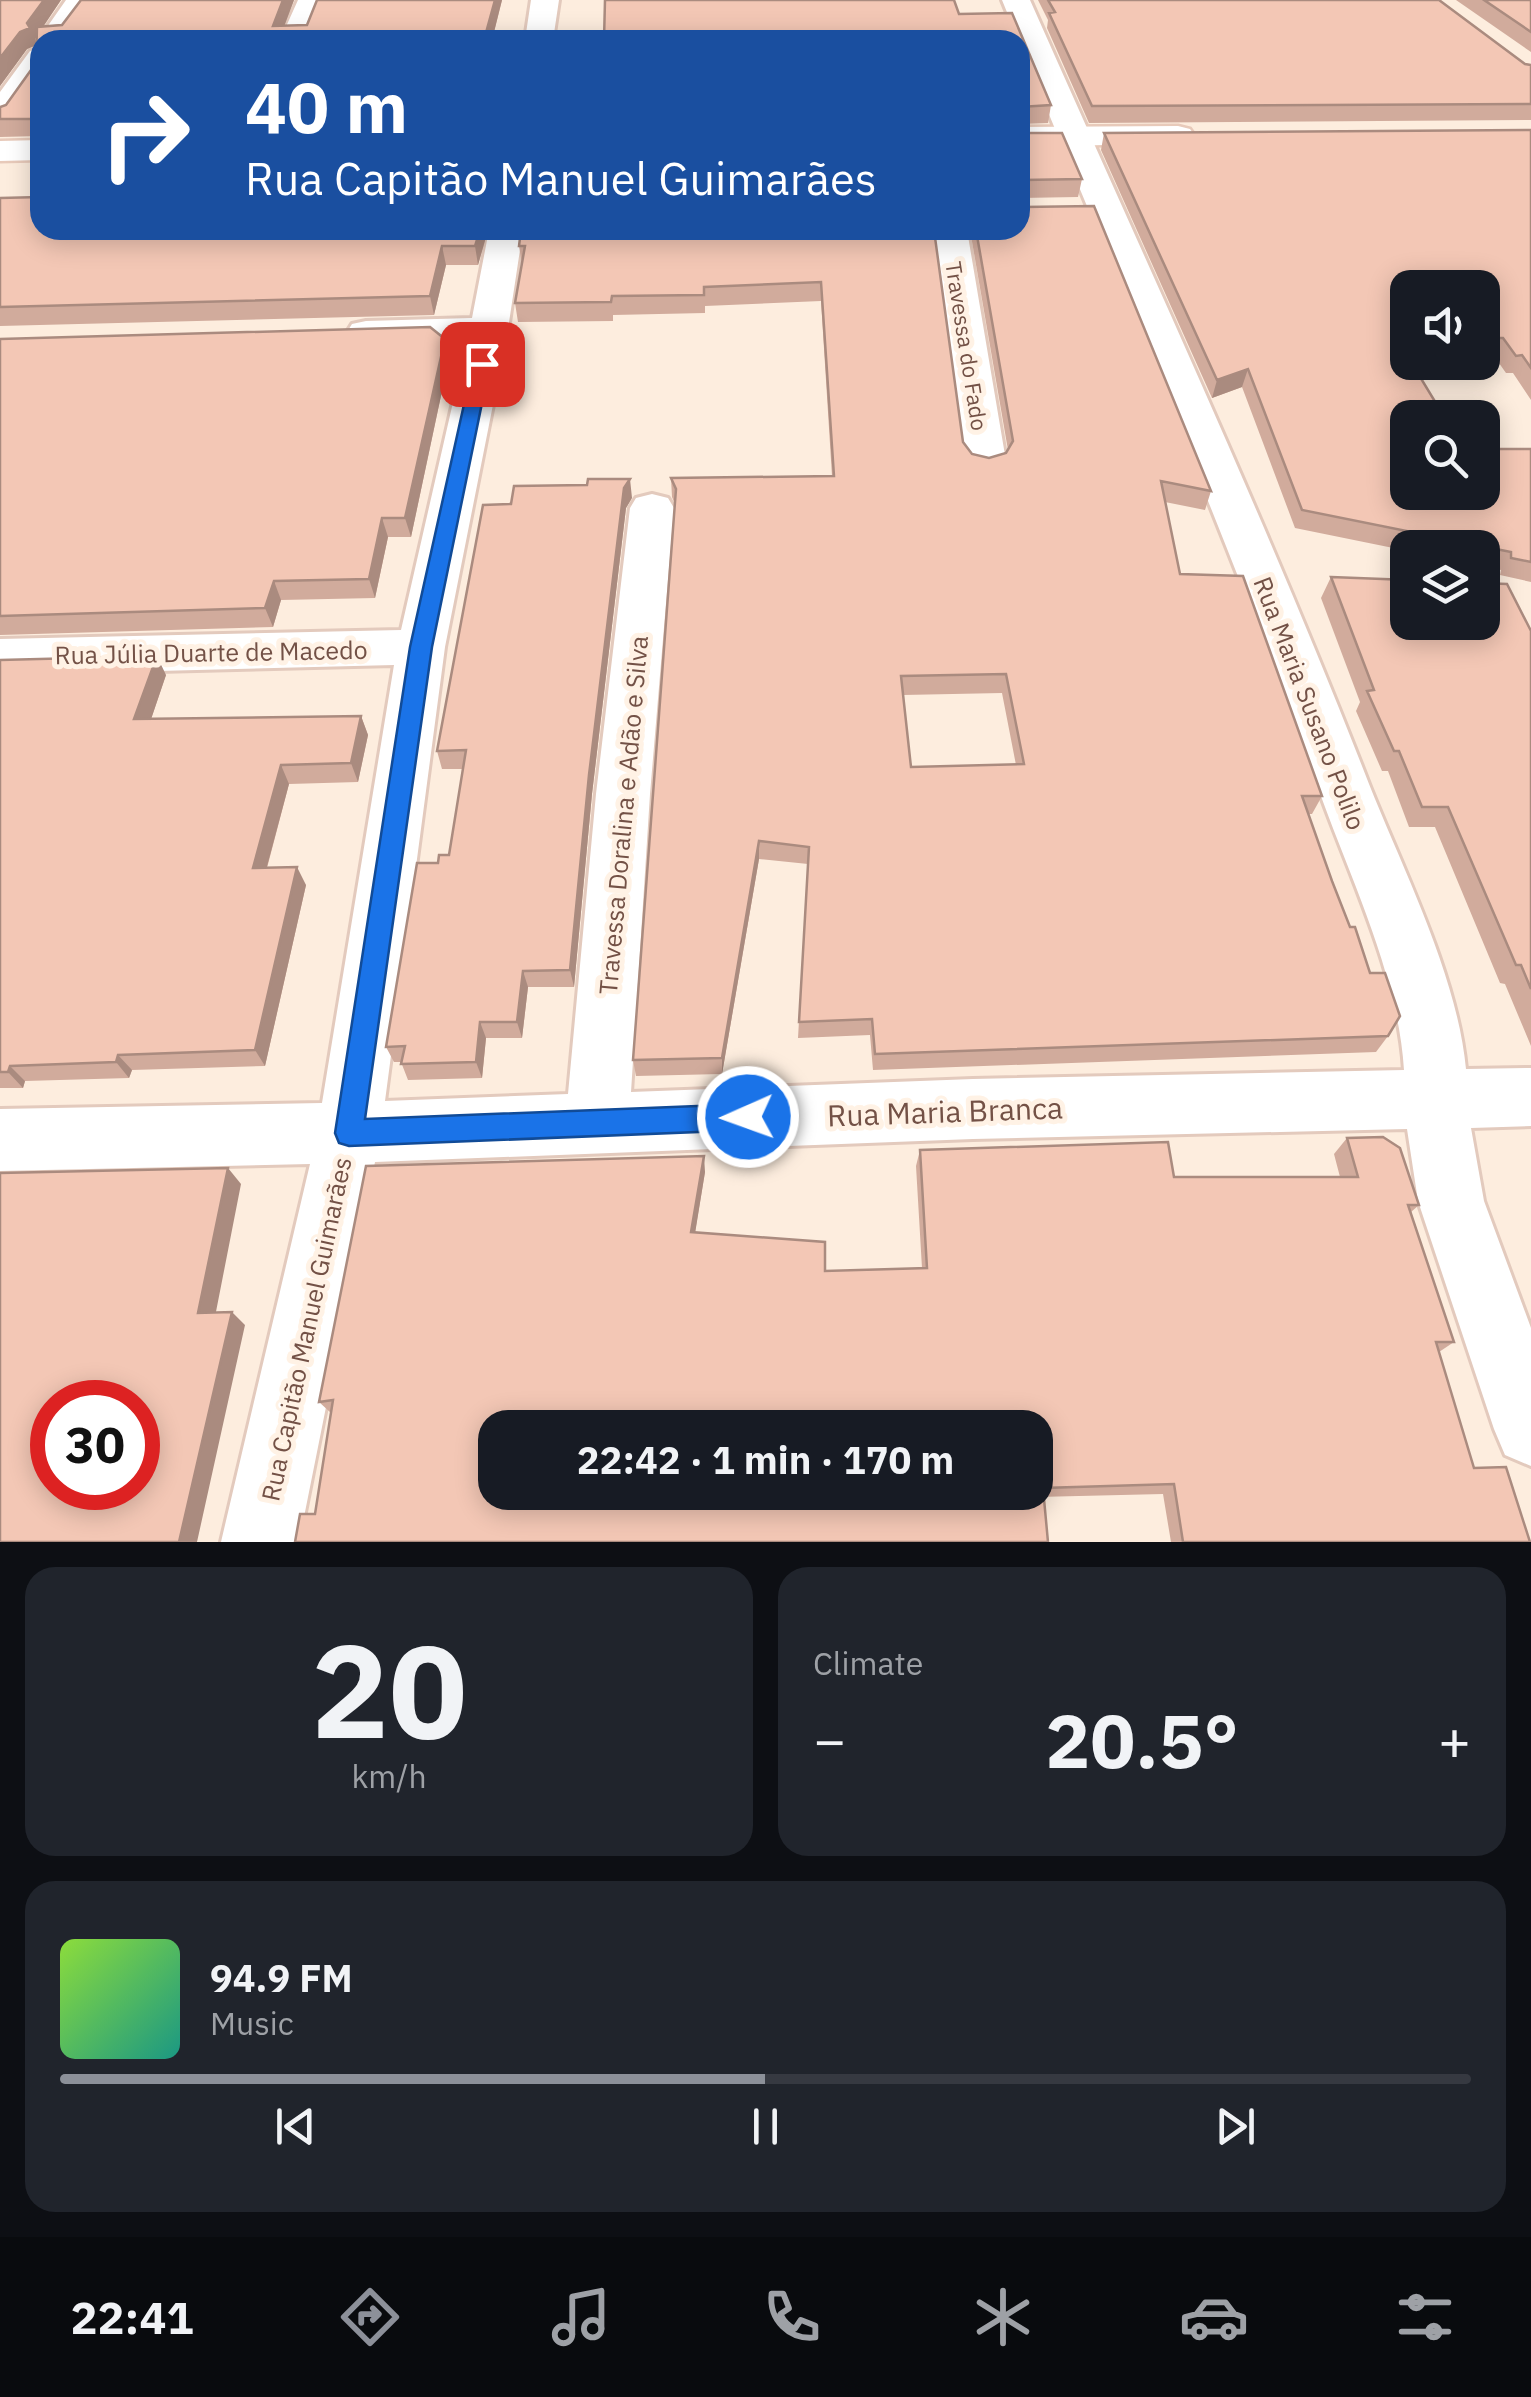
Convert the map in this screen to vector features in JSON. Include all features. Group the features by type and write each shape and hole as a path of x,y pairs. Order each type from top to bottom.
{"street":[{"path":"59,30 80,0"},
{"path":"298,30 312,0"},
{"path":"540,30 545,0"},
{"name":"Rua Maria Susano Polilo","path":"1016,0 1029,30"},
{"name":"Rua Maria Susano Polilo","path":"1030,33 1074,136 1089,211 1296,659 1414,974 1433,1046 1440,1150 1451,1202 1531,1429"},
{"path":"0,114 30,71"},
{"path":"1030,137 1213,136"},
{"path":"0,151 30,150"},
{"name":"Rua Capitão Manuel Guimarães","path":"260,1542 349,1133 421,647 490,329 504,240"},
{"name":"Travessa do Fado","path":"951,240 984,461"},
{"path":"333,333 490,329"},
{"name":"Travessa Doralina e Adão e Silva","path":"597,1122 623,794 652,508"},
{"name":"Rua Júlia Duarte de Macedo","path":"0,658 421,647"},
{"name":"Rua Maria Branca","path":"0,1140 1531,1098"}],"building":[{"path":"0,0 44,0 27,23 30,28 20,32 0,58"},
{"path":"81,0 283,0 273,26 307,25 317,0 495,0 487,30 37,30 62,25"},
{"path":"605,0 954,0 959,14 1012,13 1019,30 604,30"},
{"path":"1048,0 1439,0 1531,65 1531,104 1092,106 1049,13 1055,12"},
{"path":"1484,0 1531,0 1531,32"},
{"path":"1030,55 1051,105 1030,106"},
{"path":"30,71 30,119 0,119 0,107 6,105"},
{"path":"1531,130 1531,368 1522,355 1516,356 1500,338 1500,270 1390,270 1390,380 1422,380 1434,400 1390,400 1390,510 1500,510 1500,449 1531,449 1531,562 1511,558 1511,552 1500,550 1500,530 1402,530 1302,510 1248,369 1217,380 1104,133"},
{"path":"1030,133 1062,133 1082,179 1030,180"},
{"path":"30,197 30,240 477,240 475,246 442,246 430,296 0,307 0,198"},
{"path":"1094,206 1211,491 1161,481 1180,574 1243,576 1322,796 1302,796 1332,881 1350,927 1355,927 1370,973 1385,973 1400,1016 1388,1036 875,1054 872,1019 799,1022 809,847 759,841 722,1058 633,1060 676,489 671,478 834,476 821,282 704,287 704,295 612,296 611,302 515,303 525,246 519,246 520,240 935,240 963,442 972,454 989,458 1006,453 1013,441 978,240 1030,240 1030,207","holes":["1006,674 1024,764 911,767 901,676"]},
{"path":"430,327 445,339 405,518 382,518 369,579 274,581 265,608 0,616 0,339"},
{"path":"588,479 630,479 624,488 570,970 523,971 517,1022 480,1022 476,1062 401,1064 405,1046 386,1047 417,863 438,863 439,855 449,855 466,750 437,751 483,505 511,504 514,486 587,485"},
{"path":"1331,577 1390,579 1390,640 1500,640 1500,584 1507,584 1531,631 1531,989 1521,965 1516,965 1448,807 1422,807 1399,751 1394,751 1367,691 1374,690"},
{"path":"157,656 134,719 361,716 351,763 281,765 253,868 297,867 255,1050 118,1055 116,1062 10,1066 8,1072 0,1072 0,660"},
{"path":"1383,1137 1400,1148 1419,1205 1408,1205 1454,1342 1436,1342 1474,1468 1506,1467 1530,1542 1183,1542 1174,1484 1053,1488 1053,1410 478,1410 478,1510 1045,1510 1048,1542 295,1542 300,1514 315,1514 333,1400 319,1402 366,1166 704,1156 691,1232 825,1242 825,1271 927,1268 920,1150 1168,1142 1174,1177 1358,1177 1347,1138"},
{"path":"228,1168 198,1313 232,1312 179,1542 0,1542 0,1173"}],"route":[{"path":"482,364 421,647 349,1133 748,1117"}]}
